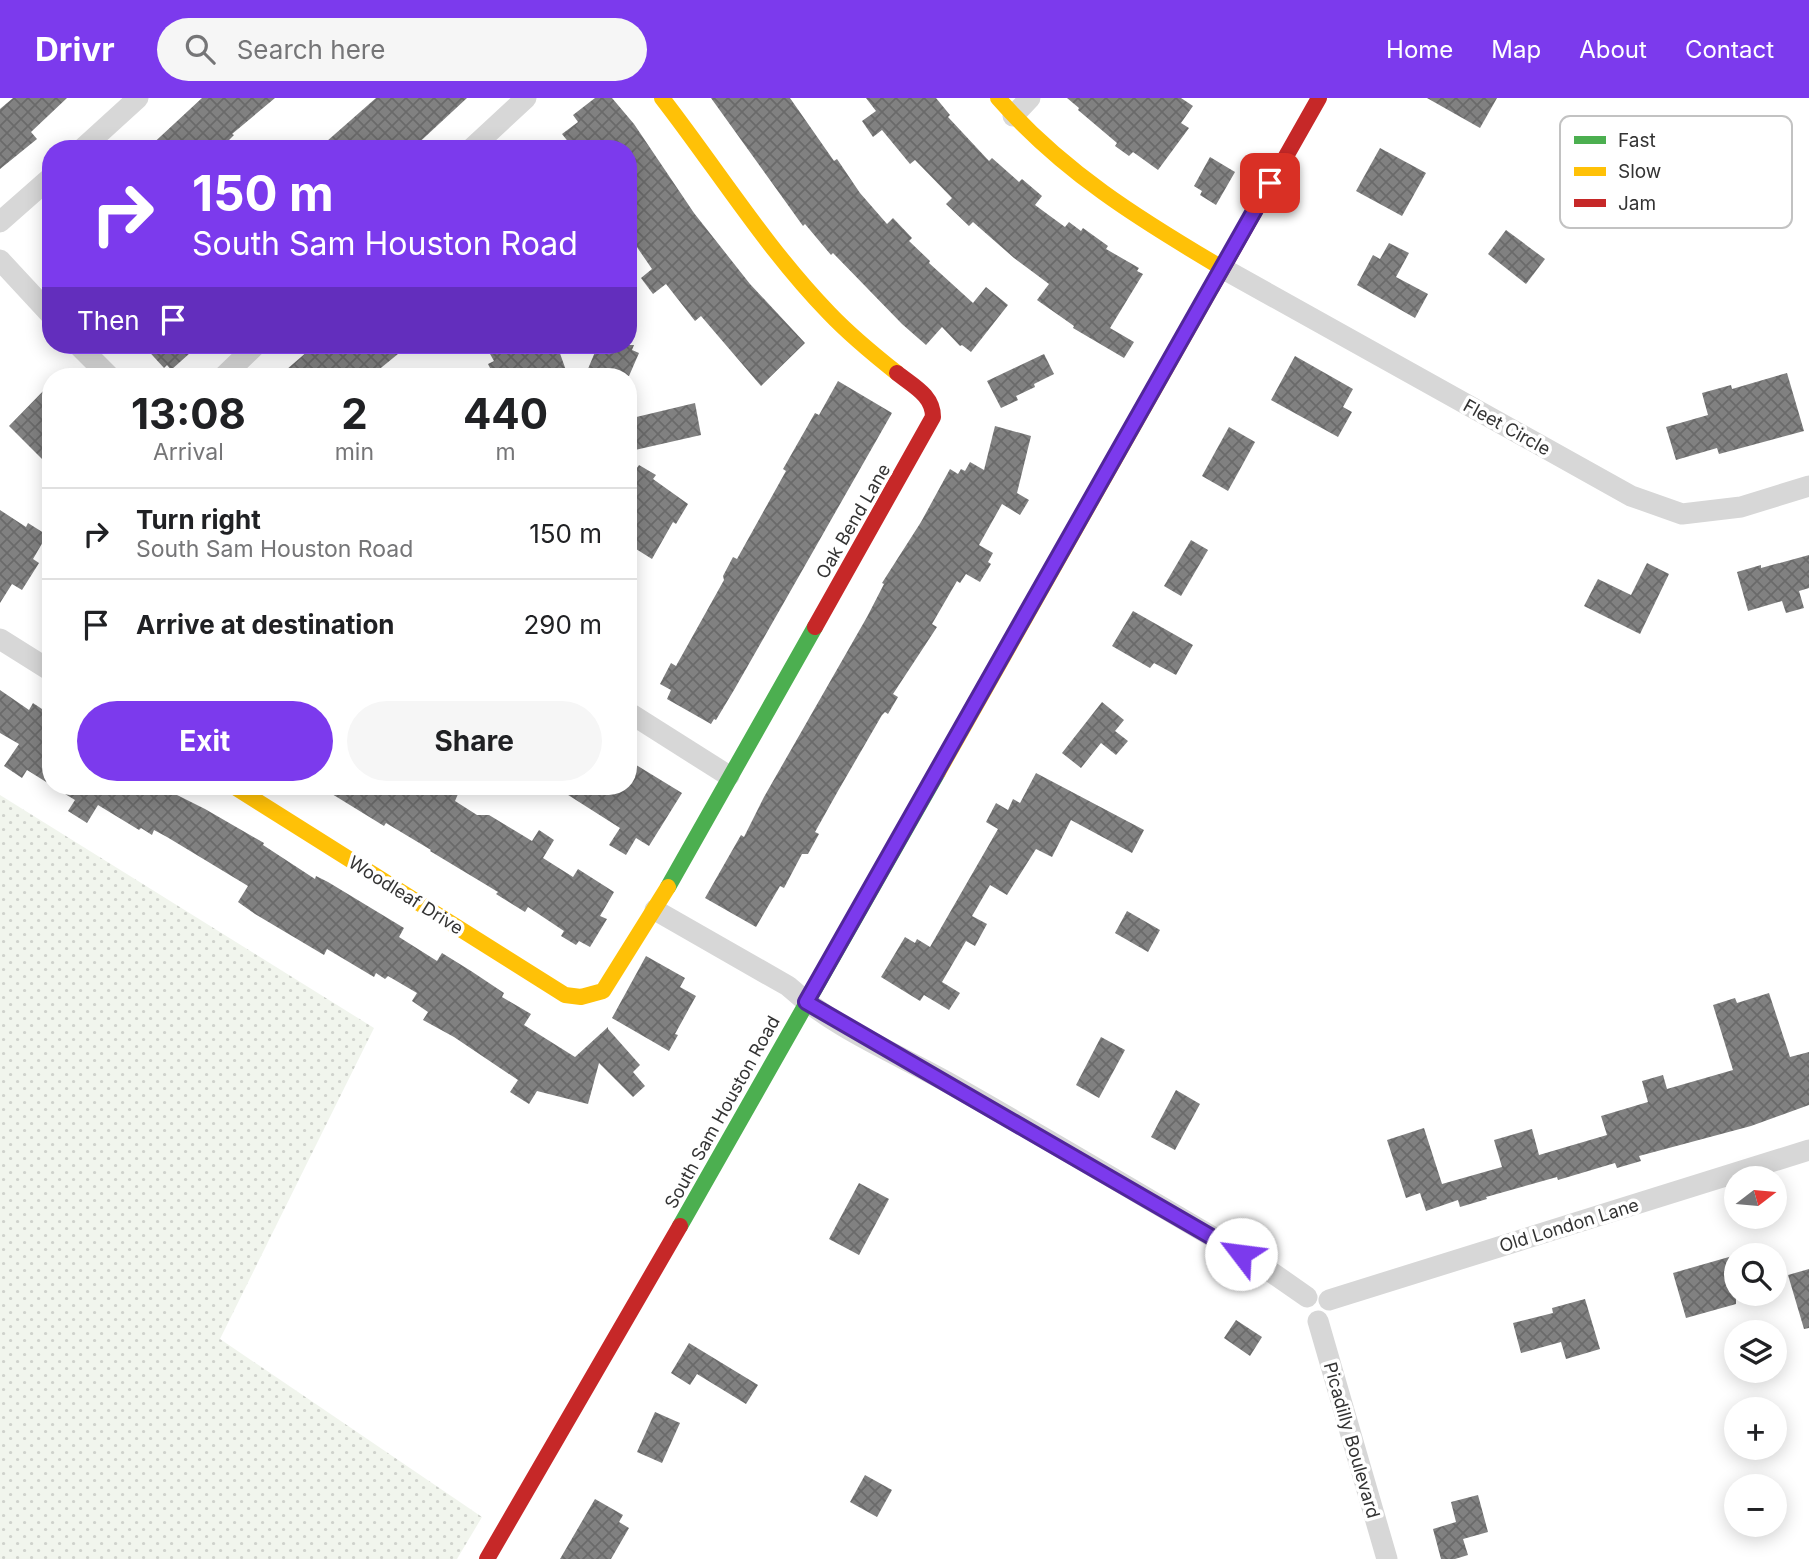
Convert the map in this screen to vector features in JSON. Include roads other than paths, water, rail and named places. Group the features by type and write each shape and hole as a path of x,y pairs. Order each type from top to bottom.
{"street":[{"path":"92,140 138,98"},
{"path":"481,140 526,98"},
{"name":"Oak Bend Lane","path":"582,997 603,991 655,910 933,417 933,406 927,396 864,346 820,303 757,228 662,98"},
{"path":"998,98 1062,163 1112,201 1222,268"},
{"path":"1013,116 1030,98"},
{"name":"South Sam Houston Road","path":"487,1559 714,1168 1319,98"},
{"path":"0,222 42,185"},
{"path":"0,260 42,305"},
{"name":"Fleet Circle","path":"1222,268 1631,496 1682,514 1741,507 1809,486"},
{"path":"87,354 100,368"},
{"path":"232,368 247,354"},
{"path":"0,639 42,665"},
{"path":"637,718 729,776"},
{"name":"Woodleaf Drive","path":"247,795 565,995 582,997"},
{"path":"655,910 788,986 806,1002 1264,1267 1307,1297"},
{"name":"Old London Lane","path":"1329,1300 1809,1150"},
{"path":"1318,1293 1329,1300 1329,1314 1318,1321 1305,1315 1303,1306 1307,1297 1318,1293"},
{"name":"Picadilly Boulevard","path":"1318,1321 1387,1559"}]}
